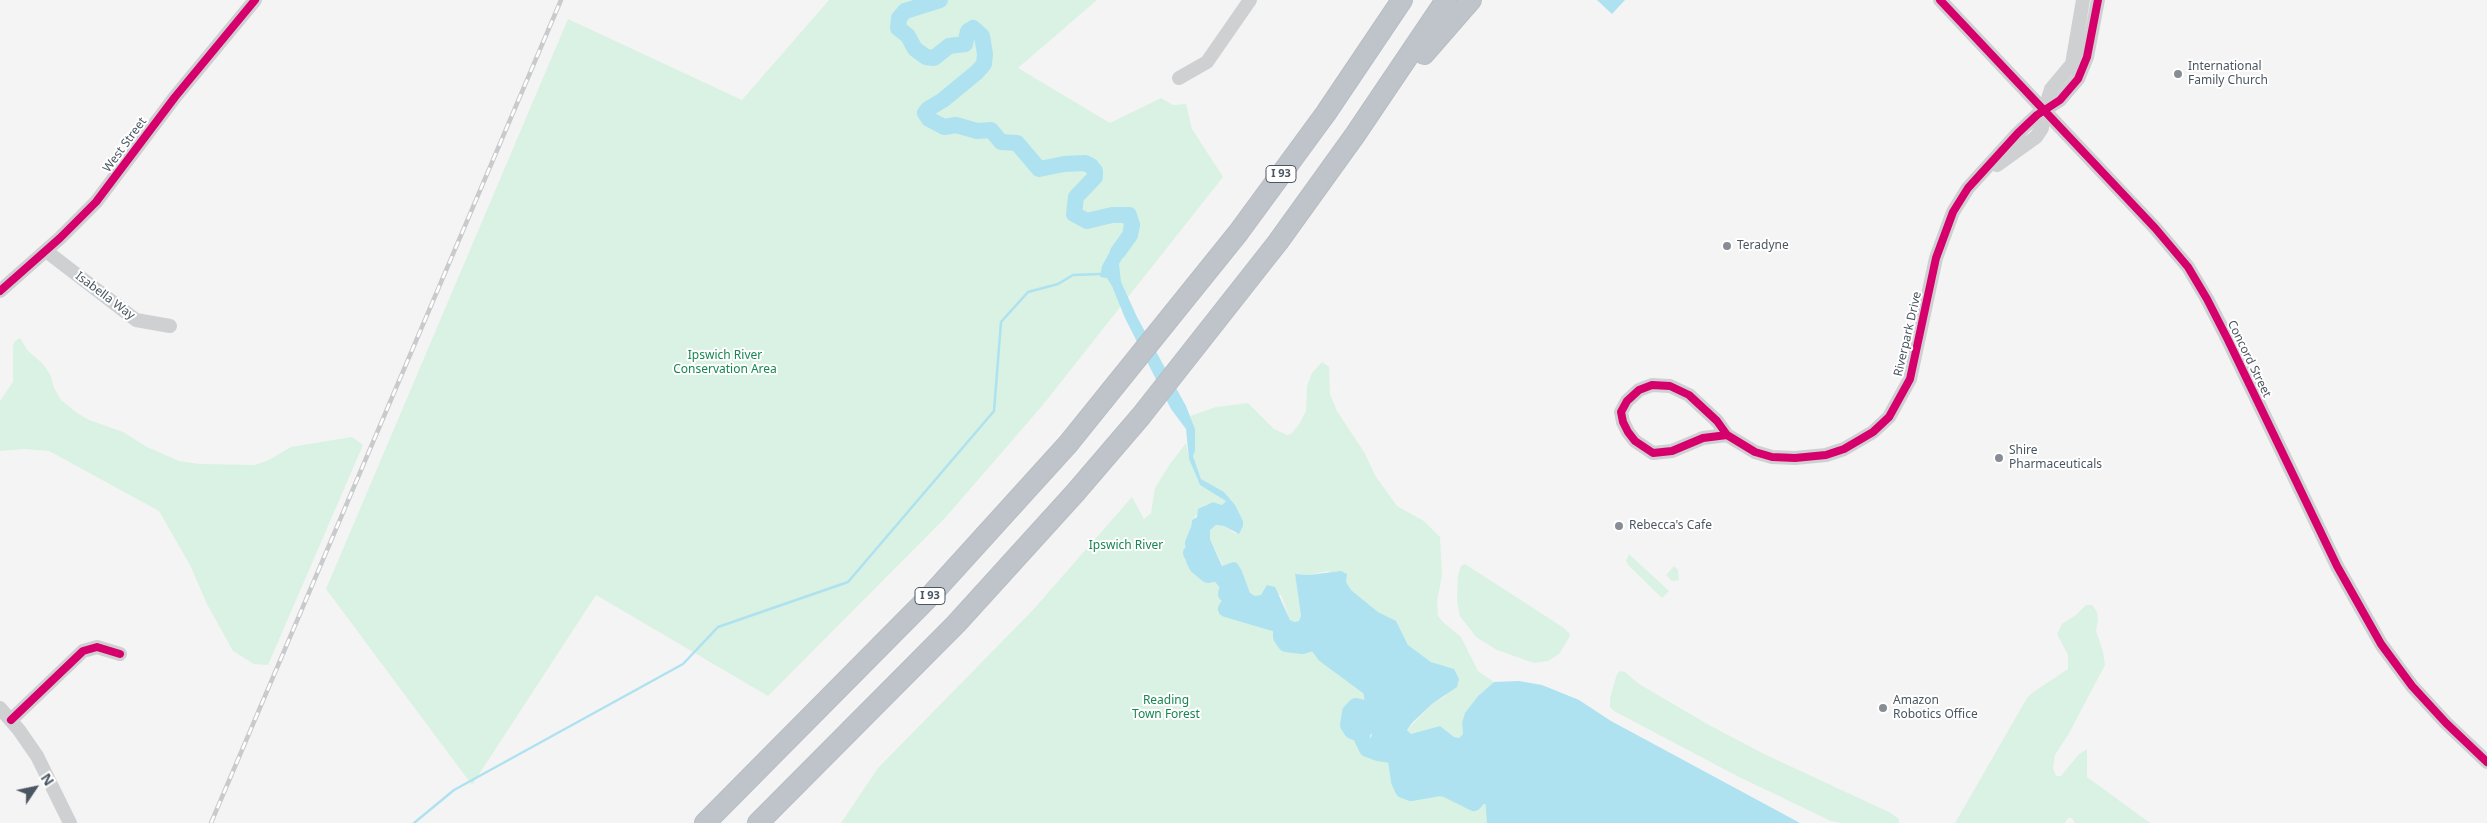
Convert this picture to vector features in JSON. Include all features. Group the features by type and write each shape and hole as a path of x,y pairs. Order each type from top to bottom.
{"highway":[{"path":"1326,113 1386,0"},
{"name":"I 93","path":"705,823 864,665 978,546 1068,444 1147,349 1243,226 1326,113 1402,0"},
{"path":"758,823 956,624 1075,493 1166,385 1235,298 1355,135 1446,0"},
{"path":"1355,135 1471,0"}],"street":[{"name":"West Street","path":"0,291 80,219 109,187 175,97 255,0"},
{"path":"1179,78 1207,62 1250,0"},
{"name":"Concord Street","path":"1940,0 2168,242 2188,268 2207,299 2228,340 2337,566 2377,637 2412,686 2446,724 2487,762"},
{"path":"2044,111 2050,89 2072,64 2083,0"},
{"name":"Riverpark Drive","path":"1727,435 1703,438 1672,451 1653,453 1635,441 1628,432 1623,422 1622,412 1626,401 1639,390 1652,386 1670,386 1688,394 1717,421 1727,435 1755,452 1772,457 1795,458 1838,451 1862,439 1882,424 1895,408 1910,379 1941,238 1956,206 1976,180 2030,120 2060,100 2082,70 2087,58 2098,0"},
{"name":"Isabella Way","path":"46,251 136,320 170,326"},
{"path":"11,720 83,651 97,647 120,654"},
{"path":"0,708 37,756 70,823"}],"green space":[{"name":"Ipswich River Conservation Area","path":"829,0 1097,0 1018,68 1110,123 1161,98 1173,105 1186,104 1192,129 1223,177 1042,406 945,518 768,696 596,595 472,785 326,589 568,19 742,100"},
{"path":"20,338 28,351 42,363 50,374 54,388 61,400 77,413 89,420 123,432 147,447 179,461 199,464 255,465 269,460 291,447 352,437 363,445 268,665 254,664 233,651 207,604 190,565 159,511 49,451 24,449 0,451 0,401 13,382 13,346 15,341"},
{"path":"1322,362 1329,367 1330,394 1337,411 1364,452 1376,477 1397,506 1424,521 1440,537 1442,575 1437,601 1438,616 1461,637 1478,671 1494,682 1478,696 1462,723 1463,734 1459,738 1454,737 1439,726 1421,733 1411,734 1407,730 1432,704 1446,696 1453,669 1431,662 1408,645 1396,622 1378,612 1351,590 1346,582 1328,571 1309,575 1295,574 1301,616 1299,622 1295,622 1290,620 1281,595 1255,596 1250,593 1242,571 1233,562 1223,566 1210,539 1210,530 1216,525 1224,526 1236,534 1243,521 1226,494 1201,479 1193,456 1195,451 1195,430 1190,416 1216,407 1248,403 1274,429 1287,435 1291,434 1300,423 1306,411 1307,386 1312,373"},
{"name":"Reading Town Forest","path":"1186,443 1189,459 1200,485 1223,497 1226,501 1222,505 1213,502 1206,505 1192,520 1190,536 1194,539 1196,547 1191,553 1199,551 1201,567 1204,571 1213,575 1218,573 1227,585 1229,595 1231,591 1237,590 1237,599 1229,611 1242,612 1246,617 1277,624 1281,628 1281,633 1309,642 1315,642 1325,655 1371,689 1374,711 1373,730 1369,740 1378,753 1392,755 1396,760 1399,781 1422,792 1439,788 1446,789 1474,802 1480,796 1491,795 1495,800 1495,823 841,823 878,768 1032,611 1132,497 1144,519 1151,513 1155,488"},
{"path":"1629,554 1669,591 1662,598 1628,565 1626,561"},
{"path":"1465,564 1564,628 1570,634 1559,654 1548,661 1534,663 1497,650 1476,637 1460,616 1457,601 1458,575 1461,566"},
{"path":"1674,566 1678,570 1679,580 1672,581 1666,575"},
{"path":"2086,605 2092,605 2097,612 2096,631 2105,665 2068,735 2055,755 2053,768 2056,776 2061,776 2079,754 2087,749 2087,777 2150,823 2075,823 2072,818 2068,818 2065,823 1955,823 2027,698 2068,669 2068,655 2057,634 2062,624 2076,615"},
{"path":"1620,671 1625,672 1639,684 1709,725 1764,754 1891,813 1899,819 1899,823 1842,823 1831,821 1737,776 1614,711 1610,707 1610,698 1617,674"}],"water":[{"path":"1597,0 1625,0 1612,14"},
{"path":"1128,232 1134,238 1119,264 1121,282 1137,317 1186,406 1195,429 1195,451 1193,456 1201,479 1224,492 1235,505 1243,521 1239,534 1224,526 1216,525 1210,530 1210,539 1222,566 1233,562 1237,563 1250,593 1255,596 1261,595 1267,585 1275,587 1290,620 1295,622 1299,621 1301,616 1295,574 1309,575 1341,571 1347,574 1346,582 1351,590 1378,612 1396,621 1408,645 1431,662 1454,669 1459,679 1457,687 1432,704 1412,723 1407,730 1411,734 1440,726 1454,737 1459,738 1463,734 1462,723 1465,713 1478,696 1494,682 1519,681 1542,685 1579,700 1611,721 1800,823 1495,823 1495,800 1491,795 1480,796 1474,803 1446,789 1438,788 1411,793 1403,790 1399,781 1396,760 1392,755 1374,751 1369,745 1373,730 1371,689 1325,655 1315,642 1302,646 1286,644 1281,637 1281,628 1277,625 1246,617 1242,612 1226,609 1229,604 1237,599 1237,590 1231,591 1229,595 1226,594 1227,585 1219,574 1208,575 1194,561 1202,557 1199,552 1192,555 1191,553 1196,547 1194,539 1190,536 1192,520 1197,517 1198,509 1213,502 1222,505 1226,501 1200,485 1189,459 1186,429 1171,409 1125,318 1112,286 1107,278 1100,277 1102,266 1113,246"}],"waterway":[{"name":"Ipswich River","path":"940,0 905,11 899,18 898,28 908,36 915,49 926,57 934,58 949,46 965,44 968,31 973,28 982,36 985,54 984,64 977,72 943,100 928,109 925,113 929,119 944,127 956,125 977,131 991,130 1001,142 1017,143 1039,169 1064,164 1085,163 1091,166 1095,171 1095,177 1076,197 1074,214 1087,221 1112,215 1129,215 1132,225 1130,235 1118,252"},
{"path":"414,823 454,790 683,664 718,627 848,582 994,411 1001,322 1028,292 1058,284 1073,275 1102,274"},
{"name":"Ipswich River","path":"1198,531 1193,543 1196,547 1191,553 1192,555 1199,551 1202,557 1194,560 1197,566 1208,575 1218,573 1228,585 1226,594 1229,595 1231,591 1237,590 1237,599 1229,604 1226,609 1277,624 1281,628 1281,637 1286,644 1302,646 1315,642 1325,655 1371,689 1374,711 1371,723 1365,729 1360,728 1358,723 1363,708 1356,706 1350,712 1348,725 1352,731 1360,734 1367,749 1392,755 1396,760 1399,781 1403,790 1411,793 1439,788 1446,789 1474,803 1480,796 1493,796 1495,823"}],"railway":[{"path":"211,823 561,0"}],"cycle path":[{"path":"0,291 60,238 96,202 175,97 255,0"},
{"path":"1940,0 2155,228 2188,267 2228,340 2337,566 2381,644 2412,686 2446,723 2487,762"},
{"path":"1727,435 1703,438 1672,451 1653,453 1635,441 1623,422 1621,412 1627,401 1639,390 1652,385 1670,386 1689,395 1717,421 1727,435 1755,452 1772,457 1795,458 1826,455 1844,449 1873,432 1889,417 1910,379 1936,258 1953,212 1968,188 2018,133 2037,115 2060,100 2078,79 2087,57 2098,0"},
{"path":"11,720 83,651 97,647 120,654"}],"place":[{"name":"International Family Church","path":"2178,74"},
{"name":"Teradyne","path":"1727,246"},
{"name":"Shire Pharmaceuticals","path":"1999,458"},
{"name":"Rebecca's Cafe","path":"1619,526"},
{"name":"Amazon Robotics Office","path":"1883,708"}]}
